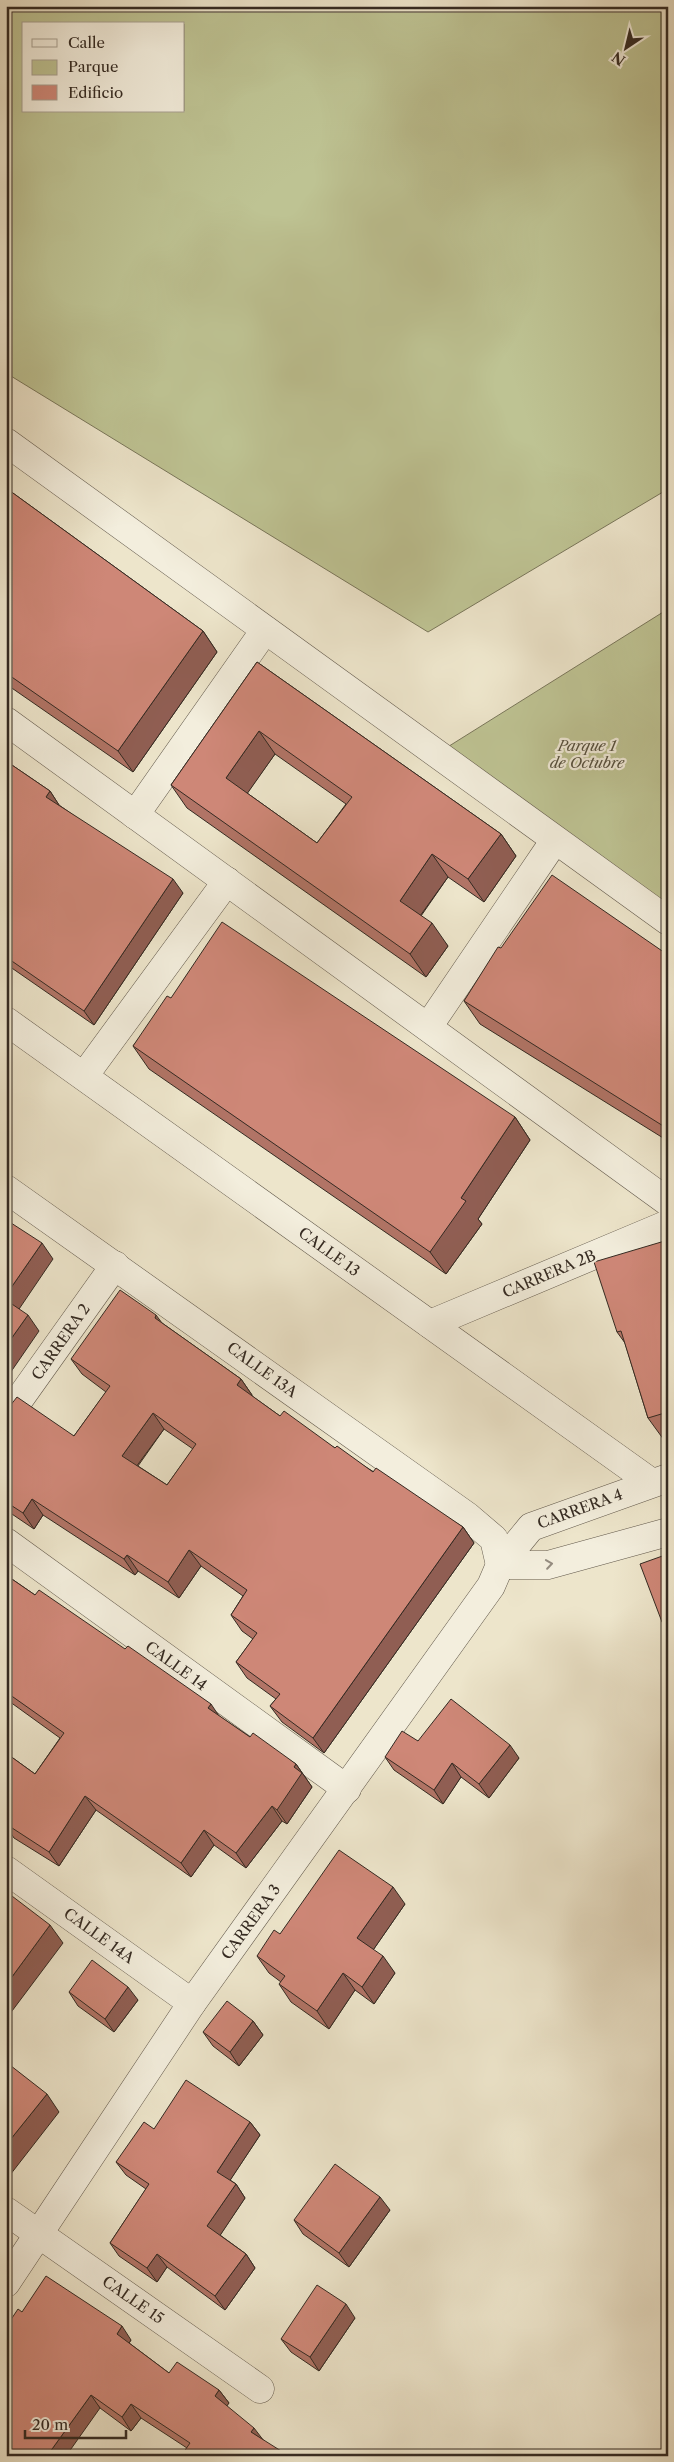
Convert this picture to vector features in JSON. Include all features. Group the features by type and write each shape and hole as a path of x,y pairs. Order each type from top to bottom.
{"street":[{"path":"6,442 668,921"},
{"path":"135,815 265,630"},
{"path":"6,721 668,1202"},
{"path":"428,1027 555,840"},
{"path":"84,1076 227,881"},
{"name":"CALLE 13","path":"6,1021 430,1324 660,1480"},
{"name":"CALLE 13A","path":"6,1189 467,1516 494,1539 500,1565"},
{"name":"CARRERA 2B","path":"430,1324 668,1224"},
{"name":"CARRERA 2","path":"6,1418 115,1265"},
{"name":"CARRERA 4","path":"500,1565 531,1528 660,1480"},
{"path":"500,1565 548,1565 668,1532"},
{"name":"CALLE 14","path":"6,1542 346,1789"},
{"name":"CARRERA 3","path":"6,2282 192,2003 491,1586 500,1565"},
{"name":"CALLE 14A","path":"6,1870 192,2003"},
{"name":"CALLE 15","path":"6,2211 260,2389"}],"green space":[{"path":"6,6 668,6 668,489 428,632 6,373"},
{"name":"Parque 1 de Octubre","path":"668,609 668,915 446,748"}],"building":[{"path":"6,488 203,631 118,751 6,673"},
{"path":"257,662 501,834 468,879 432,854 400,901 432,923 410,954 171,785","holes":["259,731 352,797 317,843 226,778"]},
{"path":"6,761 50,791 46,797 173,879 84,1011 6,957"},
{"path":"552,875 668,955 668,1129 464,1001 498,947 501,948"},
{"path":"222,922 515,1117 461,1198 466,1201 430,1252 133,1046 167,996 171,998"},
{"path":"8,1221 42,1243 6,1295 6,1224"},
{"path":"668,1240 668,1412 648,1418 621,1331 617,1332 594,1262"},
{"path":"120,1290 156,1315 155,1318 241,1379 237,1385 280,1416 284,1411 335,1448 337,1446 373,1472 376,1468 463,1527 313,1738 270,1706 280,1694 236,1662 257,1633 231,1615 247,1590 189,1550 168,1582 127,1555 124,1559 32,1499 23,1513 6,1502 6,1411 17,1397 74,1436 110,1386 71,1359","holes":["153,1413 196,1444 167,1485 122,1456"]},
{"path":"6,1300 28,1315 6,1346"},
{"path":"668,1554 668,1620 662,1622 640,1564"},
{"path":"6,1575 35,1595 39,1590 125,1649 128,1646 211,1704 208,1708 250,1737 253,1733 296,1764 294,1767 302,1773 277,1810 272,1806 236,1853 204,1830 181,1863 85,1796 49,1852 6,1824 10,1814 6,1812 6,1753 35,1774 64,1733 6,1692"},
{"path":"451,1699 510,1745 479,1784 452,1763 434,1790 385,1757 402,1731 418,1741"},
{"path":"339,1850 393,1887 357,1938 383,1956 362,1987 343,1973 317,2011 279,1984 285,1976 257,1956 274,1930 280,1934"},
{"path":"8,1893 50,1925 6,1985 6,1895"},
{"path":"92,1960 128,1987 105,2019 69,1992"},
{"path":"227,2001 253,2021 230,2052 203,2032"},
{"path":"6,2062 47,2094 6,2145"},
{"path":"186,2080 250,2122 217,2172 236,2184 207,2226 246,2254 215,2296 157,2254 147,2268 110,2243 149,2184 116,2162 144,2122 154,2129"},
{"path":"335,2164 380,2197 339,2253 294,2220"},
{"path":"46,2276 122,2326 117,2334 169,2373 177,2362 219,2390 215,2396 254,2428 251,2432 289,2456 181,2456 190,2443 131,2404 122,2417 91,2395 47,2456 6,2456 6,2327 18,2309 22,2312"},
{"path":"317,2285 346,2304 310,2357 281,2339"}]}
